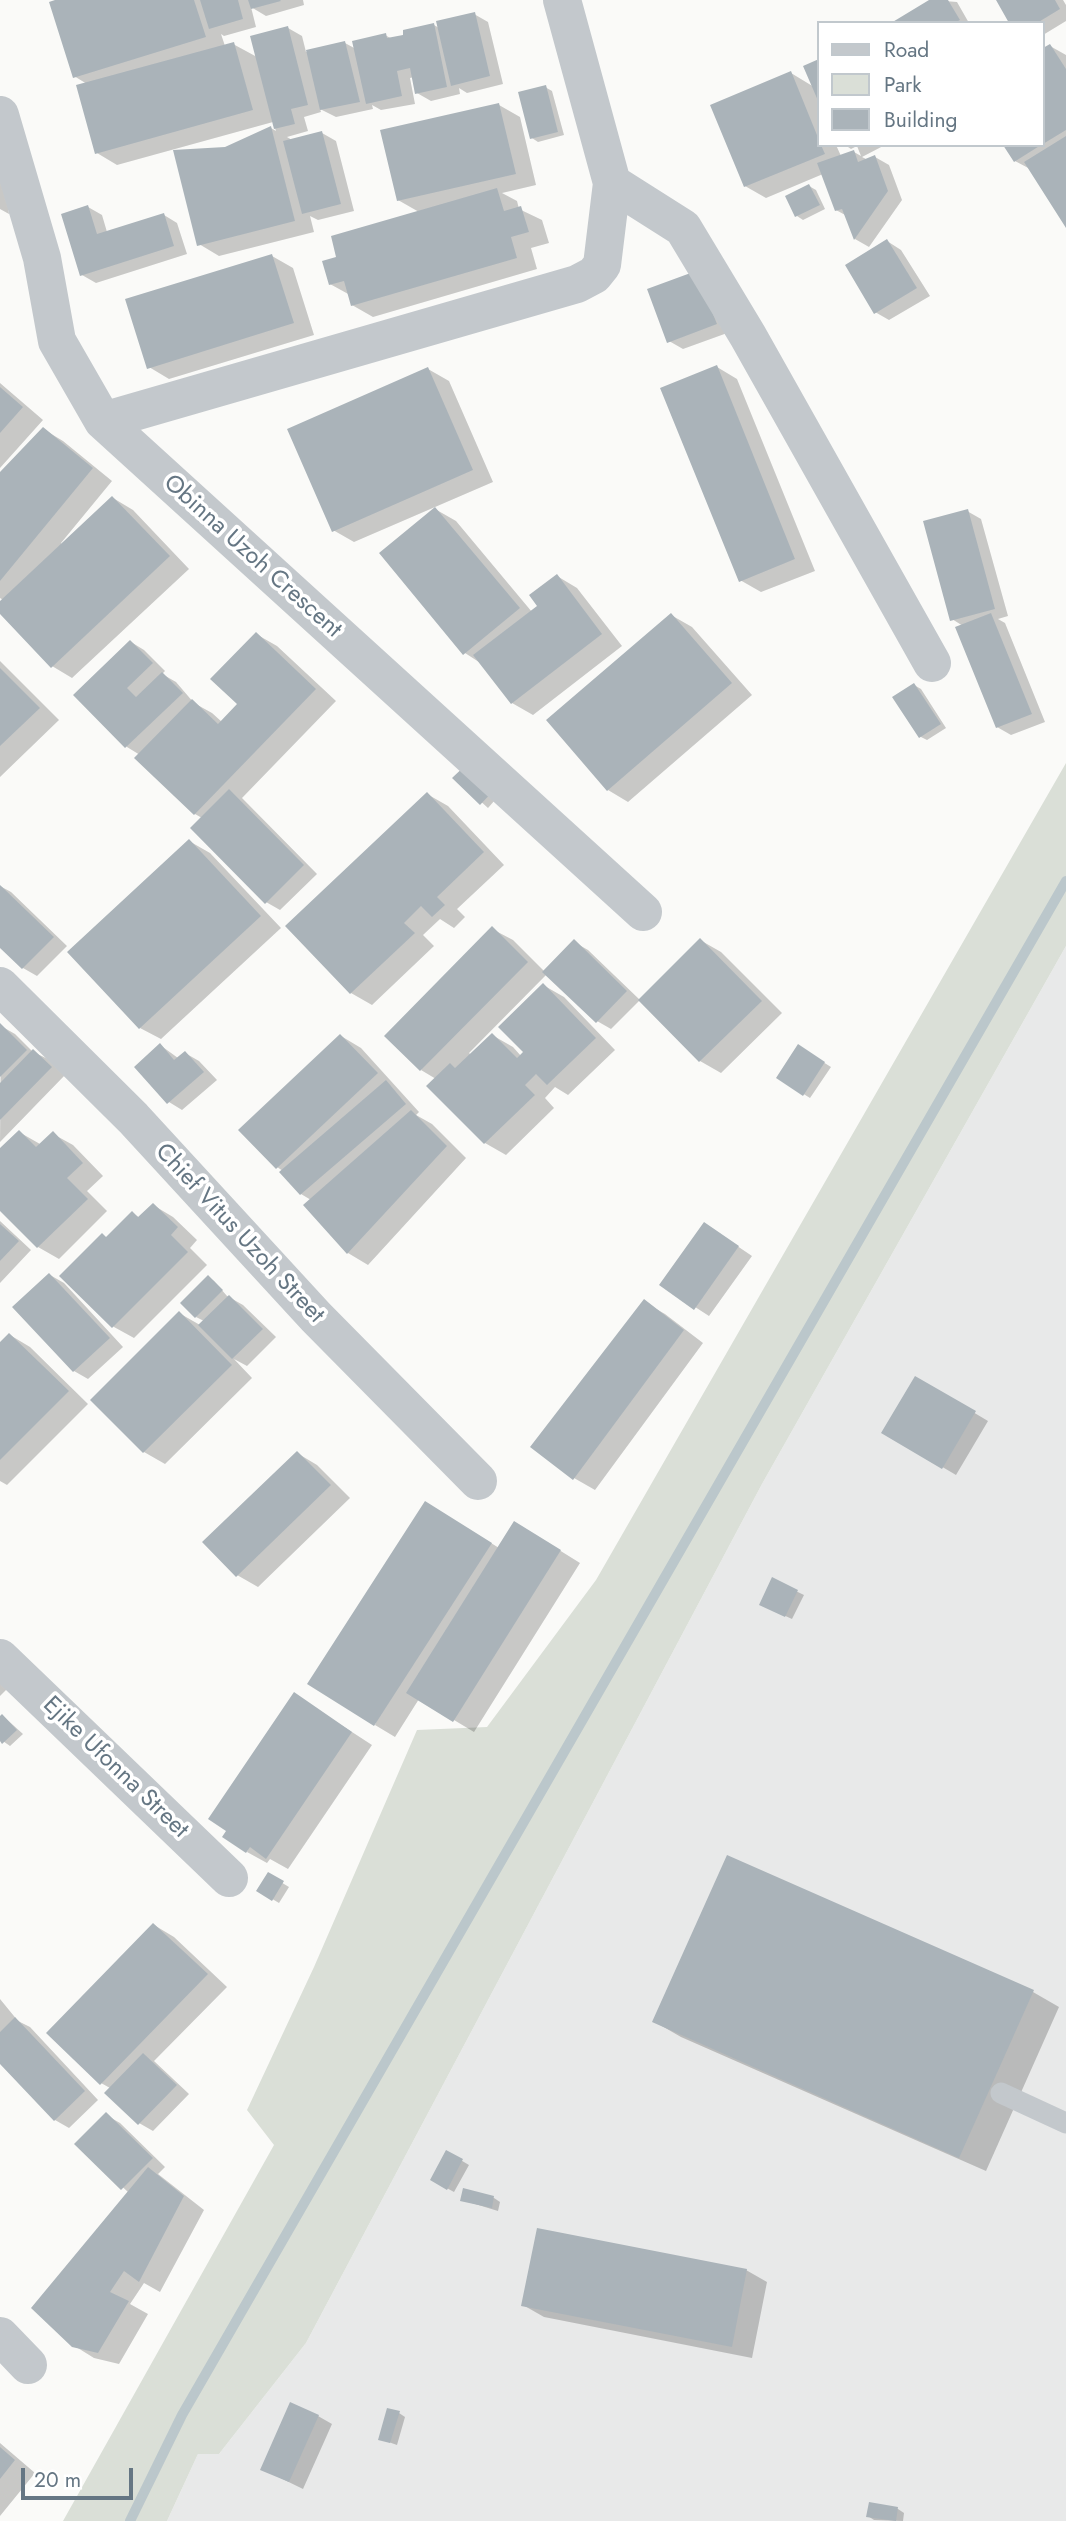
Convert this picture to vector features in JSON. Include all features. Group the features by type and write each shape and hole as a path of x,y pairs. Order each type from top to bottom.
{"street":[{"path":"103,421 577,284 594,275 602,265 612,183 562,0"},
{"name":"Obinna Uzoh Crescent","path":"0,114 42,258 57,341 103,421 643,912"},
{"path":"612,183 683,228 748,337 932,663"},
{"name":"Chief Vitus Uzoh Street","path":"0,986 134,1118 316,1317 478,1481"},
{"name":"Ejike Ufonna Street","path":"0,1658 229,1878"},
{"path":"0,2336 28,2365"}],"lane":[{"path":"1001,2093 1066,2123"}],"shaded area":[{"path":"1066,946 1066,2521 167,2521 198,2454 219,2454 306,2343 762,1484"}],"green space":[{"path":"1066,763 1066,946 762,1484 306,2343 219,2454 198,2454 167,2521 63,2521 274,2145 247,2110 314,1967 417,1730 487,1727 596,1580"}],"building":[{"path":"194,0 206,37 73,78 49,2"},
{"path":"200,0 238,0 243,19 209,29"},
{"path":"248,0 280,0 281,1 251,9"},
{"path":"929,0 948,0 960,20 958,21 894,21"},
{"path":"996,0 1055,0 1060,9 1040,21 1008,21"},
{"path":"475,12 490,76 451,86 436,21"},
{"path":"434,23 447,87 415,94 410,68 397,71 402,96 366,104 352,41 386,33 387,38 403,35 403,30"},
{"path":"288,26 308,105 291,109 295,124 274,129 250,36"},
{"path":"345,41 360,102 320,110 306,50"},
{"path":"234,42 253,110 95,154 76,85"},
{"path":"1050,44 1066,69 1066,130 1045,143 1045,47"},
{"path":"818,59 818,101 803,66"},
{"path":"791,71 818,138 818,147 822,147 825,154 744,187 710,105"},
{"path":"546,85 558,132 530,139 518,92"},
{"path":"499,103 516,174 397,201 380,130"},
{"path":"271,126 295,221 197,246 173,150 225,147"},
{"path":"322,131 341,204 302,214 283,141"},
{"path":"1066,136 1066,228 1024,162"},
{"path":"1004,147 1038,147 1014,162"},
{"path":"854,150 858,162 875,155 888,191 854,240 842,209 835,211 817,163"},
{"path":"809,184 820,205 795,217 785,196"},
{"path":"497,188 504,211 521,206 529,232 511,237 517,258 351,306 344,281 329,285 322,261 336,257 331,236"},
{"path":"88,205 97,234 164,213 174,246 80,276 61,214"},
{"path":"887,239 917,288 874,314 845,265"},
{"path":"272,254 294,323 147,369 125,299"},
{"path":"696,271 717,324 667,343 647,289"},
{"path":"717,365 795,559 739,582 660,388"},
{"path":"428,367 473,470 332,532 287,429"},
{"path":"0,387 23,407 0,433"},
{"path":"43,427 93,468 0,581 0,472"},
{"path":"112,496 170,556 51,668 0,614 0,601"},
{"path":"435,507 520,608 463,655 379,553"},
{"path":"968,509 995,609 950,621 923,521"},
{"path":"557,574 602,634 511,704 473,655 537,606 529,595"},
{"path":"671,613 732,683 607,791 546,720"},
{"path":"991,613 1032,714 996,728 955,627"},
{"path":"256,632 316,689 194,815 134,758 192,699 218,724 237,704 210,679"},
{"path":"130,640 153,663 127,688 136,697 162,672 183,693 125,748 73,695"},
{"path":"0,668 40,708 0,746"},
{"path":"914,683 941,724 919,738 892,697"},
{"path":"470,761 497,787 480,805 452,778"},
{"path":"229,789 304,865 265,904 190,828"},
{"path":"427,792 484,852 437,897 445,905 432,917 421,906 404,923 415,933 350,994 285,926"},
{"path":"189,839 261,916 139,1029 67,952"},
{"path":"0,885 54,937 22,969 0,948"},
{"path":"492,926 528,962 420,1071 384,1036"},
{"path":"700,938 762,1001 699,1062 638,1000"},
{"path":"574,939 627,991 596,1023 542,972"},
{"path":"543,983 596,1038 547,1085 536,1074 525,1085 535,1095 484,1144 426,1086 450,1063 455,1068 492,1033 517,1058 523,1052 498,1027"},
{"path":"0,1023 27,1050 0,1077"},
{"path":"340,1034 378,1073 276,1169 238,1130"},
{"path":"160,1043 174,1060 185,1051 204,1072 167,1104 134,1067"},
{"path":"798,1044 825,1062 803,1096 776,1078"},
{"path":"33,1049 52,1067 0,1120 0,1083"},
{"path":"386,1080 406,1104 300,1195 279,1172"},
{"path":"411,1110 447,1146 347,1254 303,1205"},
{"path":"19,1130 36,1147 53,1131 83,1163 67,1178 88,1199 37,1248 0,1211 0,1148"},
{"path":"153,1203 178,1227 171,1235 188,1252 112,1328 59,1276 102,1233 106,1237 132,1211 138,1217"},
{"path":"704,1222 739,1246 694,1310 659,1285"},
{"path":"0,1224 19,1241 0,1261"},
{"path":"49,1273 110,1338 73,1372 12,1307"},
{"path":"208,1275 223,1290 195,1318 180,1303"},
{"path":"229,1295 263,1329 232,1359 198,1325"},
{"path":"644,1299 684,1330 573,1480 530,1447"},
{"path":"179,1311 232,1365 143,1453 90,1400"},
{"path":"9,1333 69,1391 0,1460 0,1342"},
{"path":"915,1376 976,1411 942,1469 881,1433"},
{"path":"297,1451 331,1485 236,1577 202,1542"},
{"path":"425,1501 492,1543 374,1726 307,1684"},
{"path":"514,1521 561,1550 453,1722 406,1693"},
{"path":"772,1577 798,1590 785,1617 759,1605"},
{"path":"294,1692 352,1732 266,1859 250,1847 246,1853 222,1837 226,1831 208,1819"},
{"path":"2,1714 17,1730 2,1744 0,1716"},
{"path":"727,1855 1034,1990 959,2158 652,2022"},
{"path":"268,1872 284,1881 272,1901 256,1891"},
{"path":"153,1923 208,1974 100,2085 46,2033"},
{"path":"15,2017 85,2091 54,2121 0,2064 0,2032"},
{"path":"143,2053 177,2085 138,2125 104,2093"},
{"path":"106,2112 153,2158 121,2190 74,2144"},
{"path":"446,2150 463,2159 447,2190 430,2180"},
{"path":"148,2167 184,2196 139,2282 124,2271 110,2292 129,2301 98,2353 72,2347 31,2308"},
{"path":"463,2188 494,2196 492,2208 460,2201"},
{"path":"537,2228 747,2269 732,2347 521,2306"},
{"path":"290,2402 319,2415 289,2482 260,2470"},
{"path":"387,2408 400,2411 390,2443 378,2440"},
{"path":"0,2447 15,2460 0,2479"},
{"path":"869,2502 898,2507 896,2521 866,2517"}],"waterway":[{"path":"130,2521 182,2415 1066,881"}]}
